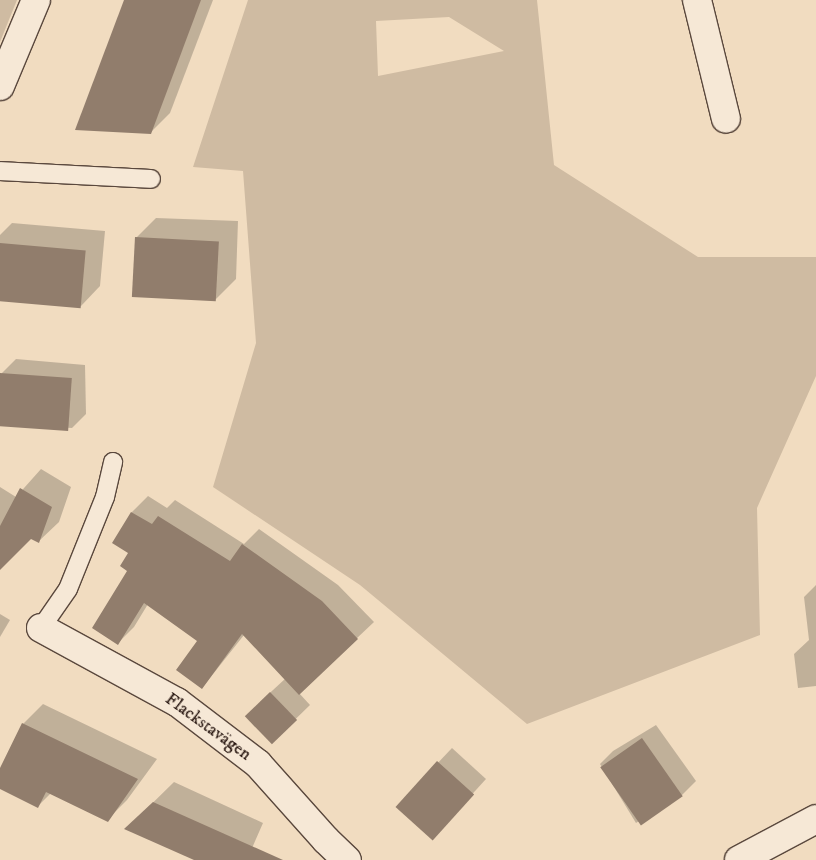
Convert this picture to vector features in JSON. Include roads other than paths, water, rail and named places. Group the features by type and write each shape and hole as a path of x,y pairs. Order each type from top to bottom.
{"street":[{"path":"0,86 36,0"},
{"path":"697,0 726,119"},
{"name":"Flackstavägen","path":"41,628 184,707 258,764 326,840 347,860"},
{"path":"740,860 816,819"}],"lane":[{"path":"0,171 151,179"},
{"path":"41,628 68,589 105,497 113,462"}]}
